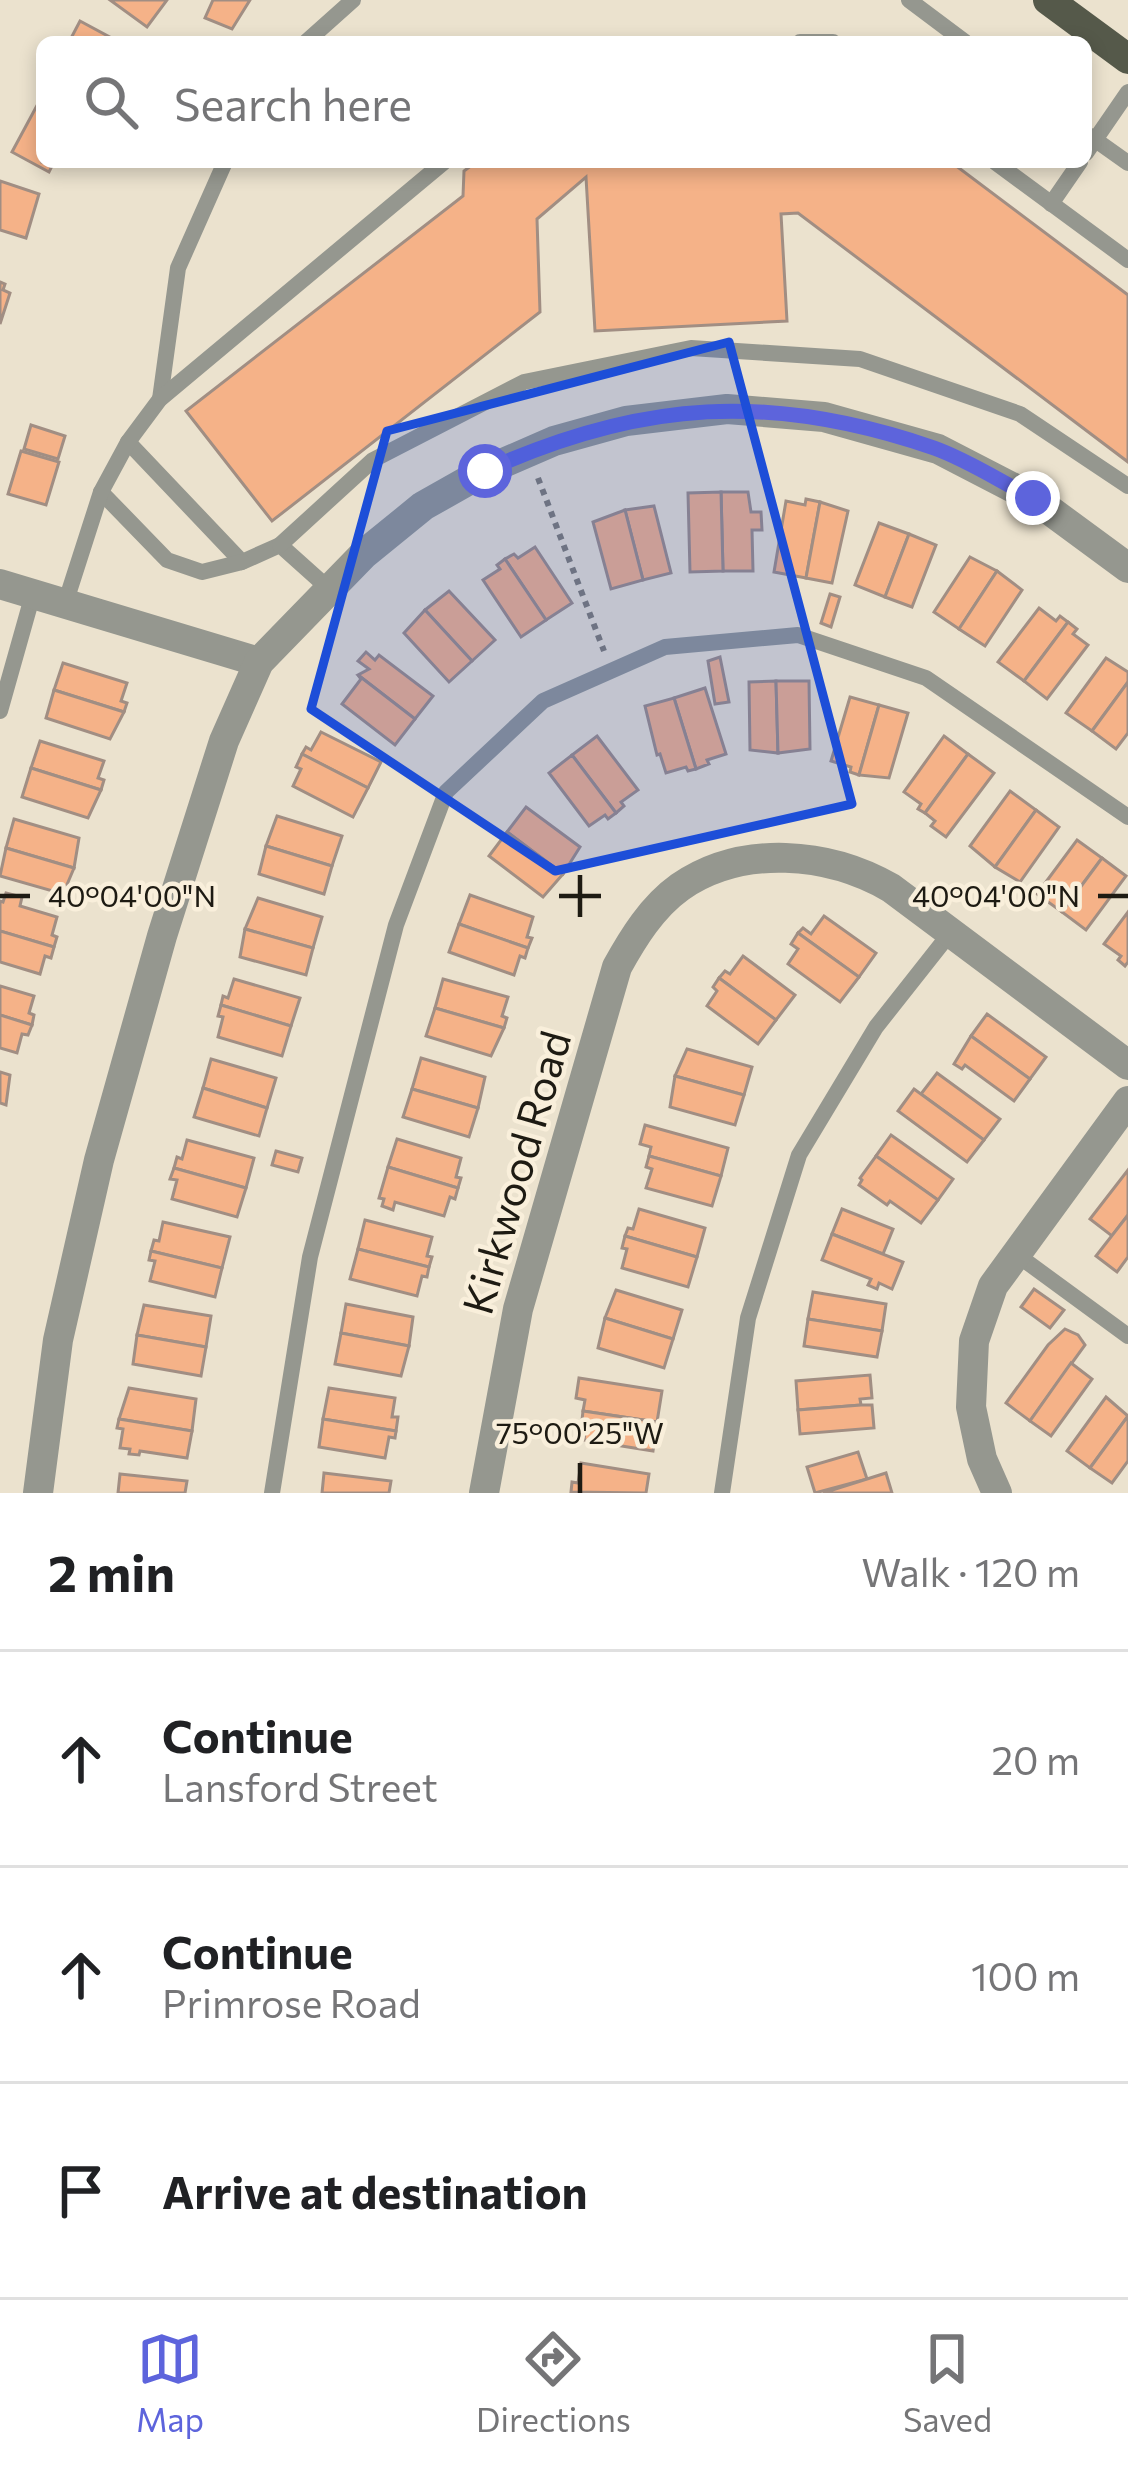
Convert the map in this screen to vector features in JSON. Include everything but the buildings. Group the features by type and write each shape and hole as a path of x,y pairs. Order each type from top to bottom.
{"main road":[{"path":"1048,0 1128,59"}],"street":[{"path":"38,1493 58,1340 99,1160 162,936 224,741 259,662 328,588 423,506 528,452 568,437 626,421 727,409 824,417 938,449 1033,498 1126,561"},
{"path":"0,584 259,662"},
{"name":"Kirkwood Road","path":"484,1493 518,1309 617,967 638,929 681,886 736,863 801,856 860,870 951,932"},
{"path":"951,932 1128,1065"},
{"path":"997,1493 982,1459 971,1408 974,1341 993,1286 1128,1101"}],"lane":[{"path":"313,36 353,0"},
{"path":"909,0 957,36"},
{"path":"1092,138 1128,92"},
{"path":"1092,144 1128,163"},
{"path":"160,399 178,268 222,168"},
{"path":"65,604 101,492 128,442 160,399 437,168"},
{"path":"1003,168 1128,260"},
{"path":"1052,204 1076,168"},
{"path":"101,492 167,560 202,572 242,562 280,545 373,460 524,382 691,348 860,359 1020,414 1128,486"},
{"path":"128,442 242,562"},
{"path":"280,545 328,588"},
{"path":"0,711 33,594"},
{"path":"272,1493 310,1257 396,926 446,792 543,701 665,647 798,635 926,678 1128,818"},
{"path":"722,1493 748,1318 799,1155 876,1027 951,932"},
{"path":"1016,1254 1128,1336"}],"path":[{"path":"528,452 612,671"}],"highlighted area":[{"path":"729,342 852,804 555,871 311,709 387,431"}],"route":[{"path":"485,471 554,440 626,421 727,409 824,417 938,449 1033,498"}]}
